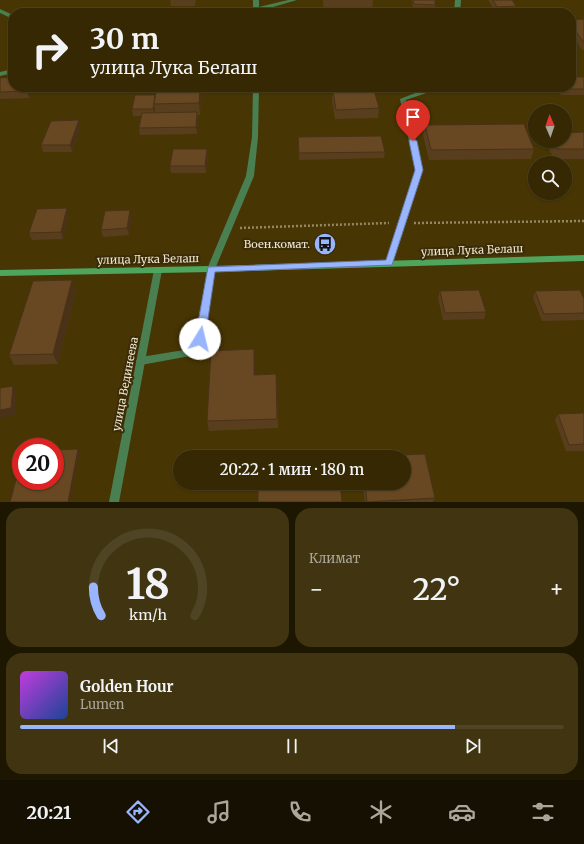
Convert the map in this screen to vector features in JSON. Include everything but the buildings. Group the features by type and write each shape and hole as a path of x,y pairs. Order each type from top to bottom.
{"main road":[{"name":"улица Лука Белаш","path":"0,273 211,269 584,258"}],"street":[{"path":"266,8 294,0"},
{"path":"141,362 187,352 200,339 211,269 250,176 255,137 256,92"},
{"path":"389,263 419,170 403,98 422,92"},
{"name":"улица Вединеева","path":"114,502 158,270"}],"place":[{"name":"Воен.комат.","path":"325,244"}],"route":[{"path":"200,339 211,269 389,263 419,170 413,141"}]}
